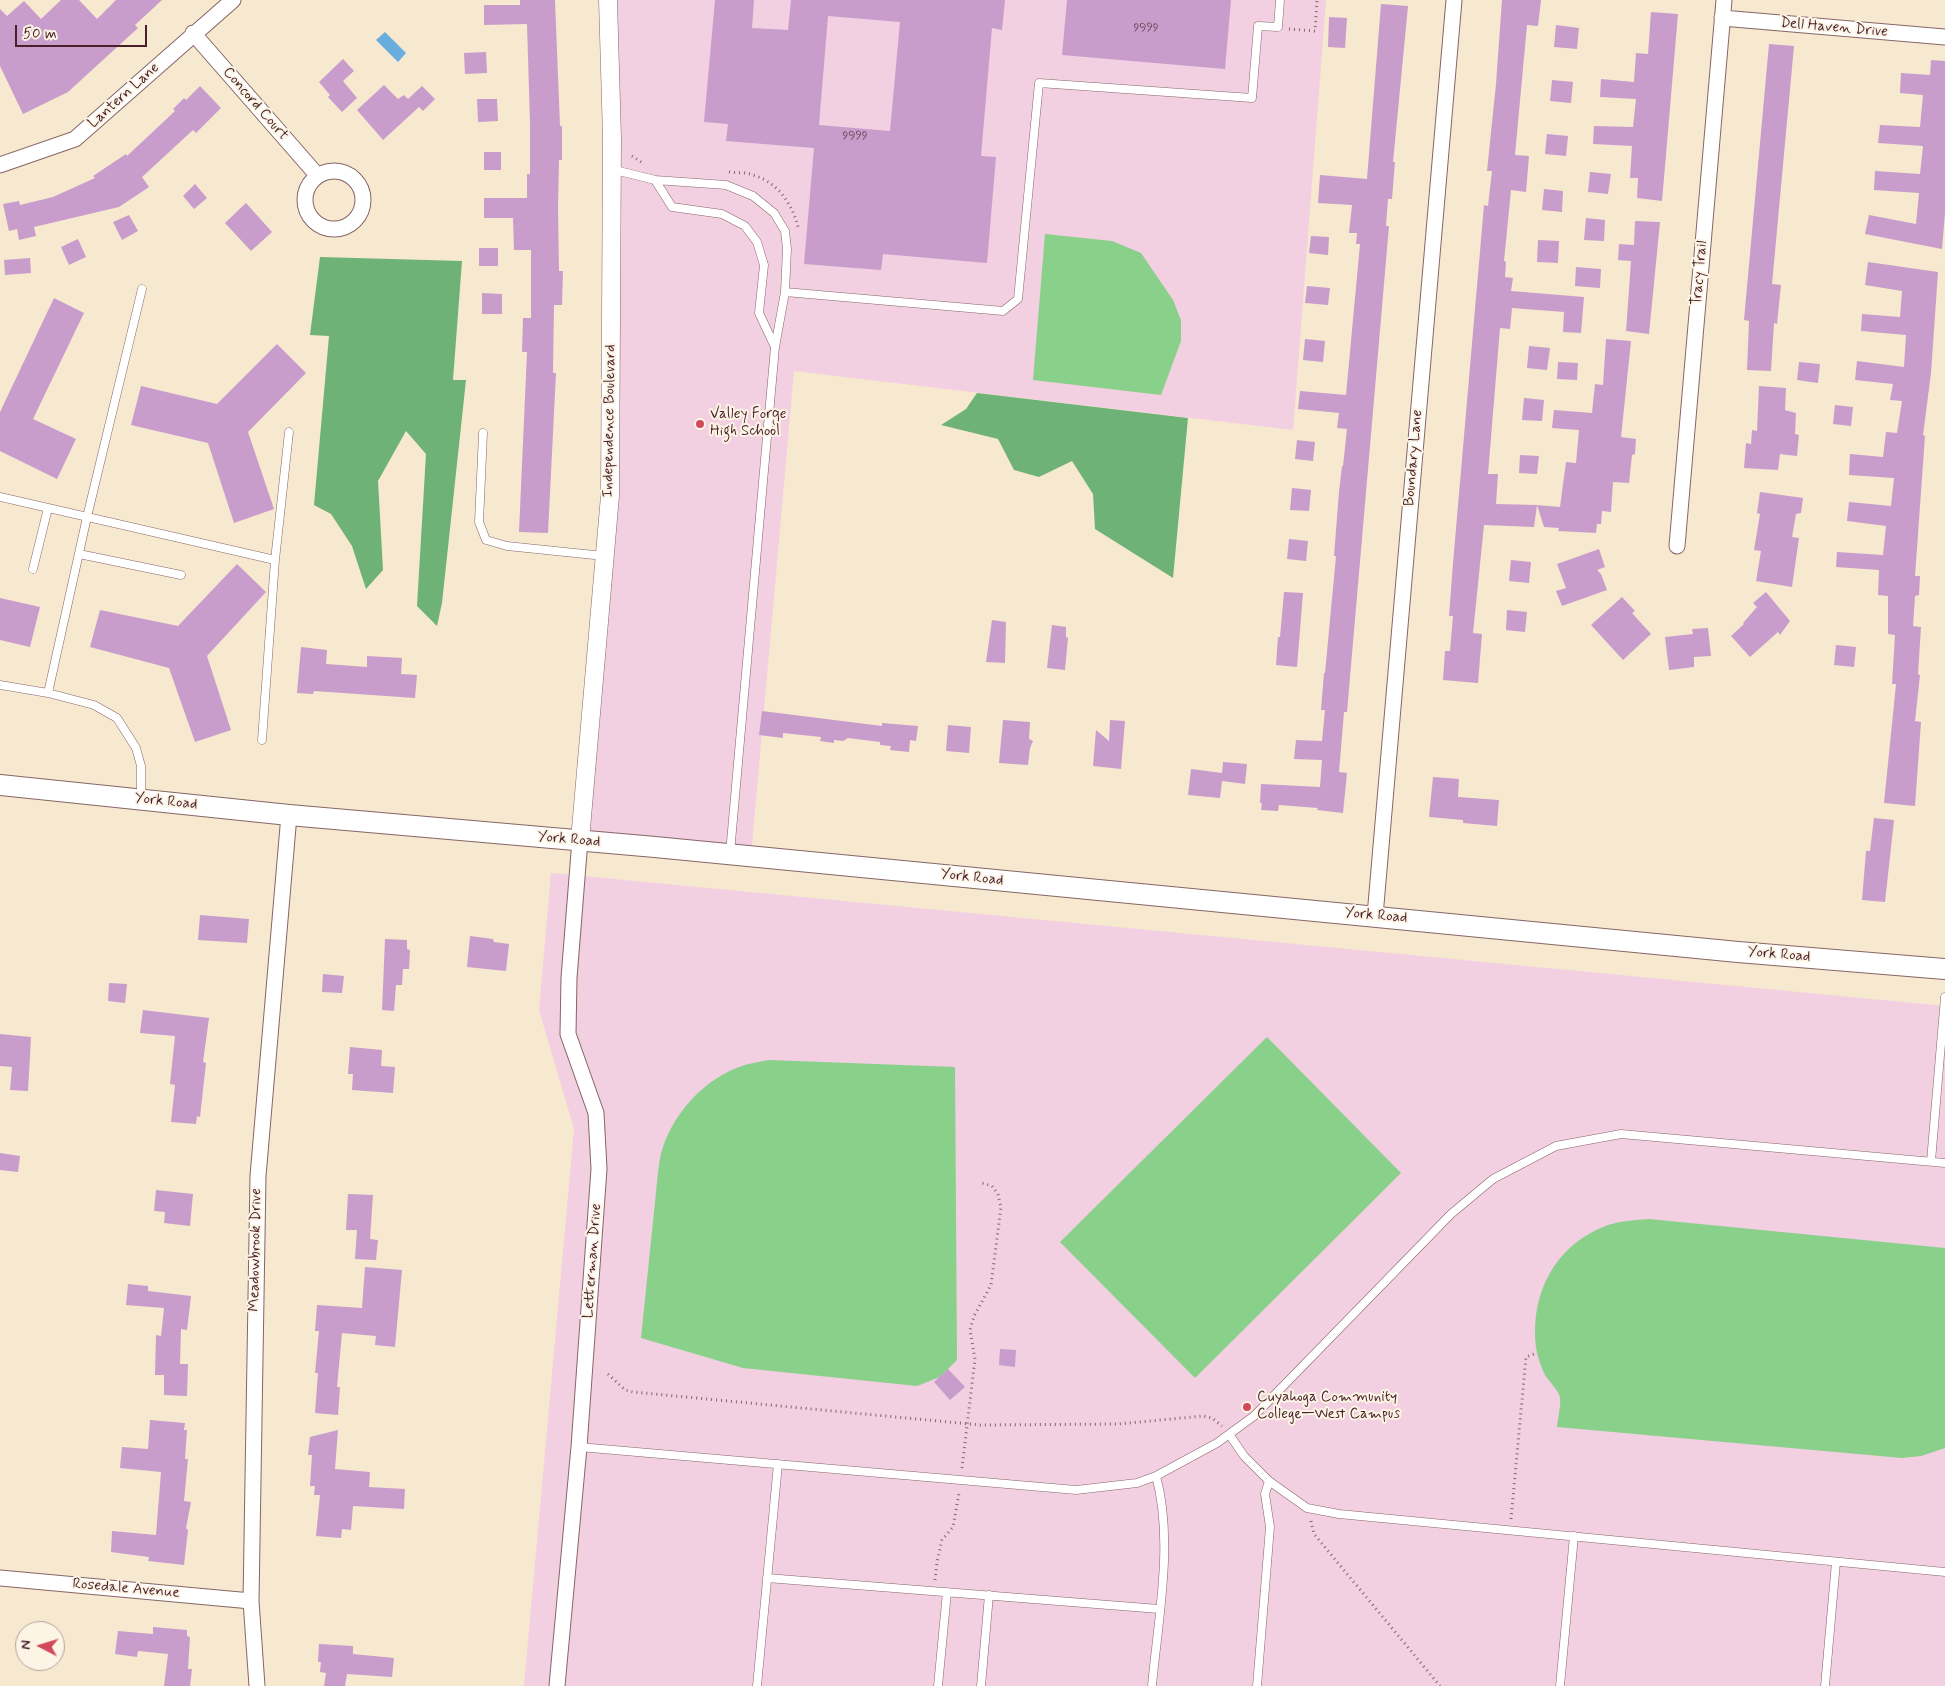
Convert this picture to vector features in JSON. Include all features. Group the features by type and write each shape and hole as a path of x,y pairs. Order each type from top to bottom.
{"main road":[{"name":"York Road","path":"0,785 289,815 730,854 1728,951 1945,969"}],"street":[{"name":"Lantern Lane","path":"0,165 75,139 233,0"},
{"name":"Independence Boulevard","path":"580,840 610,496 612,169 608,0"},
{"name":"Boundary Lane","path":"1374,916 1454,0"},
{"name":"Tracy Trail","path":"1677,546 1724,0"},
{"name":"Dell Haven Drive","path":"1722,18 1945,37"},
{"name":"Concord Court","path":"193,34 317,176"},
{"name":"Meadowbrook Drive","path":"257,1686 251,1601 258,1176 289,815"},
{"name":"Letterman Drive","path":"557,1686 579,1447 599,1170 596,1113 568,1034 569,978 580,840"},
{"name":"Rosedale Avenue","path":"0,1578 251,1601"}],"lane":[{"path":"785,292 1003,311 1018,299 1039,83 1252,98 1258,26 1278,28 1280,0"},
{"path":"612,169 655,180 726,185 753,196 774,213 784,231 787,249 785,292 775,347 730,854"},
{"path":"655,180 672,207 722,214 745,226 757,242 764,265 759,314 775,347"},
{"path":"48,693 87,517 142,290"},
{"path":"262,740 275,560 289,432"},
{"path":"483,433 479,522 486,540 507,546 604,556"},
{"path":"0,498 275,560"},
{"path":"33,570 48,508"},
{"path":"79,554 181,575"},
{"path":"0,685 48,693 94,705 117,718 136,748 142,766 141,800"},
{"path":"1931,1161 1945,997"},
{"path":"579,1447 1076,1490 1137,1483 1156,1476 1217,1443 1254,1416 1451,1214 1493,1179 1556,1146 1621,1134 1945,1163"},
{"path":"1228,1434 1244,1456 1269,1481 1307,1508 1339,1514 1945,1572"},
{"path":"757,1686 778,1464"},
{"path":"1152,1686 1164,1563 1162,1497 1156,1476"},
{"path":"1257,1686 1270,1527 1265,1494 1269,1481"},
{"path":"1560,1686 1574,1536"},
{"path":"1825,1686 1836,1562"},
{"path":"767,1578 1159,1609"},
{"path":"938,1686 947,1592"},
{"path":"981,1686 989,1595"}],"path":[{"path":"1278,28 1315,31 1317,0"},
{"path":"962,1468 975,1360 970,1330 974,1316 991,1285 1001,1207 998,1194 992,1186 982,1182"},
{"path":"1510,1530 1526,1357 1538,1353"},
{"path":"608,1374 625,1390 633,1392 968,1424 1118,1424 1203,1416 1218,1421 1228,1434"},
{"path":"935,1591 937,1562 942,1540 953,1527 957,1514 959,1493"},
{"path":"1307,1508 1314,1534 1440,1686"}],"shaded area":[{"name":"Valley Forge High School","path":"608,0 1326,0 1293,430 794,371 751,856 580,840 610,496"},
{"name":"Cuyahoga Community College—West Campus","path":"551,873 1945,1006 1945,1686 524,1686 574,1129 539,1010"}],"green space":[{"path":"1045,234 1112,241 1141,253 1173,300 1181,320 1181,341 1161,395 1033,380"},
{"path":"320,257 462,261 453,380 466,380 442,603 437,626 417,606 426,454 406,431 378,481 383,570 366,589 352,546 331,514 314,505 329,336 310,335"},
{"path":"977,393 1188,418 1173,578 1095,529 1093,494 1072,461 1039,477 1014,470 998,439 941,425 966,409"},
{"path":"1267,1037 1401,1173 1195,1378 1060,1242"},
{"path":"769,1060 955,1067 957,1360 940,1377 917,1386 743,1368 641,1338 659,1167 662,1150 668,1134 684,1109 704,1087 729,1071 752,1063"},
{"path":"1649,1219 1945,1248 1945,1448 1921,1456 1902,1458 1557,1427 1560,1397 1545,1375 1537,1353 1535,1333 1541,1294 1548,1276 1572,1246 1589,1234 1608,1225"}],"water":[{"path":"385,32 406,53 398,62 376,40"}],"building":[{"path":"61,0 79,0 97,19 116,0 162,0 135,25 138,28 68,92 23,114 0,66 0,9 7,16 24,1 41,19"},
{"path":"520,0 555,0 560,126 562,126 562,160 559,160 558,208 559,271 563,271 562,305 554,305 553,373 556,373 548,533 519,532 527,352 522,352 523,318 531,318 531,250 514,250 513,218 484,218 484,198 527,198 527,174 530,174 530,123 527,24 484,25 484,5 520,5"},
{"path":"715,0 754,0 752,28 788,30 791,0 1005,0 1002,30 992,28 981,156 996,157 987,263 883,254 881,270 804,264 814,148 726,141 728,124 704,122","holes":["828,16 900,22 890,131 819,125"]},
{"path":"1067,0 1231,0 1225,69 1062,55"},
{"path":"1502,0 1541,0 1538,26 1527,25 1515,155 1529,156 1526,192 1511,190 1504,261 1506,262 1505,277 1513,278 1511,291 1584,297 1581,333 1563,332 1564,312 1512,308 1510,329 1500,328 1488,474 1498,474 1496,504 1537,505 1534,527 1484,525 1473,633 1482,634 1478,683 1443,680 1445,651 1450,651 1453,616 1449,616 1453,563 1484,205 1488,206 1492,171 1487,171"},
{"path":"1381,4 1408,6 1393,162 1395,162 1392,199 1388,199 1386,226 1389,226 1347,712 1344,712 1339,772 1347,773 1343,813 1317,810 1318,808 1279,805 1278,811 1261,810 1261,784 1320,787 1322,760 1294,759 1296,740 1322,741 1325,710 1321,710 1336,556 1334,556 1339,492 1347,429 1337,428 1339,413 1298,409 1300,391 1346,395 1360,244 1356,244 1357,233 1349,233 1352,205 1318,203 1320,175 1367,179"},
{"path":"1651,12 1678,14 1662,201 1637,198 1638,178 1630,178 1632,146 1593,144 1594,126 1633,127 1636,99 1600,97 1601,79 1634,82 1636,53 1648,54"},
{"path":"1329,17 1347,18 1345,48 1328,47"},
{"path":"1556,25 1579,28 1577,49 1554,47"},
{"path":"1769,44 1794,46 1772,284 1781,285 1777,324 1774,323 1771,371 1747,370 1749,321 1744,320"},
{"path":"486,52 487,73 465,74 464,53"},
{"path":"343,59 354,71 343,81 357,98 342,112 328,97 330,95 319,82"},
{"path":"1931,60 1945,61 1945,213 1942,249 1865,234 1869,215 1916,224 1919,193 1874,190 1875,171 1920,174 1923,146 1878,143 1880,125 1920,127 1923,95 1900,93 1901,73 1930,75"},
{"path":"1552,80 1573,82 1571,103 1550,101"},
{"path":"384,85 398,99 404,95 408,99 422,86 435,99 423,111 419,107 383,140 357,110"},
{"path":"200,86 221,108 196,133 193,130 142,177 149,187 119,207 34,227 36,236 19,240 17,229 9,231 3,204 19,201 20,205 53,197 95,178 93,176 126,154 127,156 175,111 173,109 184,98 186,100"},
{"path":"477,99 497,99 498,121 478,122"},
{"path":"1547,134 1568,136 1566,156 1545,154"},
{"path":"484,152 501,152 501,170 484,170"},
{"path":"1590,172 1611,174 1608,194 1588,192"},
{"path":"195,184 207,198 194,209 183,196"},
{"path":"1544,189 1563,191 1562,212 1542,210"},
{"path":"246,203 272,232 251,251 225,223"},
{"path":"129,215 138,231 122,240 113,222"},
{"path":"1586,218 1605,220 1604,241 1584,240"},
{"path":"1635,221 1660,222 1649,334 1626,331 1631,261 1618,260 1619,244 1634,245"},
{"path":"1311,236 1329,237 1328,255 1309,253"},
{"path":"78,239 86,257 69,265 61,247"},
{"path":"1538,240 1559,241 1558,263 1537,262"},
{"path":"479,248 498,248 498,266 479,266"},
{"path":"30,258 31,273 5,275 4,260"},
{"path":"1868,262 1938,272 1931,373 1923,435 1925,436 1915,576 1920,576 1919,595 1915,596 1913,626 1921,627 1918,674 1920,675 1915,721 1921,722 1915,806 1884,803 1896,684 1892,684 1895,635 1888,634 1888,596 1878,595 1879,570 1836,567 1837,552 1883,555 1886,526 1847,521 1849,502 1891,506 1894,478 1849,475 1850,454 1883,457 1886,432 1897,433 1902,401 1890,400 1893,384 1855,380 1857,361 1904,367 1906,335 1861,331 1862,314 1900,317 1902,291 1865,285"},
{"path":"1576,267 1601,269 1600,288 1575,286"},
{"path":"1307,286 1330,288 1328,305 1305,303"},
{"path":"482,293 502,294 502,314 482,314"},
{"path":"54,298 84,313 33,419 76,439 57,479 0,451 0,412"},
{"path":"1305,339 1325,341 1323,362 1303,360"},
{"path":"1606,339 1631,341 1621,437 1636,439 1629,483 1613,482 1611,512 1602,511 1601,524 1597,524 1596,533 1558,531 1559,528 1544,527 1537,505 1560,507 1566,462 1576,463 1579,430 1552,428 1554,410 1592,413 1595,384 1603,385"},
{"path":"277,344 306,373 248,432 274,509 234,523 208,443 131,425 141,386 217,404"},
{"path":"1529,346 1550,348 1547,370 1527,368"},
{"path":"1558,362 1578,363 1577,380 1557,379"},
{"path":"1799,362 1820,364 1818,383 1797,380"},
{"path":"1759,386 1786,388 1785,410 1796,413 1795,434 1799,435 1797,456 1780,454 1778,470 1744,468 1746,443 1751,444 1752,430 1757,431"},
{"path":"1524,398 1544,400 1542,421 1522,420"},
{"path":"1835,405 1853,407 1851,426 1833,424"},
{"path":"1297,440 1315,442 1313,461 1295,459"},
{"path":"1520,455 1539,456 1537,474 1519,473"},
{"path":"1292,488 1311,490 1309,511 1290,510"},
{"path":"1760,492 1803,498 1801,513 1796,514 1792,537 1799,538 1792,587 1756,581 1761,551 1754,550 1760,514 1757,513"},
{"path":"1289,539 1308,541 1306,561 1287,559"},
{"path":"1599,549 1605,567 1597,570 1601,574 1607,590 1562,606 1556,591 1566,588 1557,564"},
{"path":"1511,560 1531,562 1529,583 1509,581"},
{"path":"237,564 266,592 207,656 231,730 195,742 169,668 90,647 100,610 178,626"},
{"path":"1284,592 1303,593 1297,667 1276,665"},
{"path":"1766,592 1790,621 1780,635 1778,632 1750,657 1731,636 1744,624 1757,607 1753,603"},
{"path":"1622,597 1635,611 1632,613 1651,634 1623,660 1591,625"},
{"path":"0,598 40,607 30,647 0,640"},
{"path":"1507,610 1527,612 1525,632 1506,630"},
{"path":"992,620 1006,622 1005,663 986,662"},
{"path":"1052,625 1066,627 1066,637 1068,638 1065,670 1047,668"},
{"path":"1708,628 1711,656 1694,657 1694,667 1669,670 1665,637 1693,634 1692,629"},
{"path":"1836,645 1856,647 1854,667 1834,665"},
{"path":"301,647 327,650 326,664 367,667 367,656 402,658 401,674 417,675 415,698 314,691 313,694 297,693"},
{"path":"762,711 882,726 882,723 918,726 916,741 910,740 909,752 890,750 891,746 880,745 880,742 848,738 843,741 834,740 834,743 820,741 821,737 783,733 783,738 759,735"},
{"path":"1003,720 1030,722 1029,739 1033,741 1030,748 1028,765 999,763"},
{"path":"1110,720 1125,721 1121,769 1093,766 1096,730 1109,741"},
{"path":"948,725 971,727 969,753 946,751"},
{"path":"1223,762 1247,764 1245,784 1222,781 1220,798 1188,795 1191,769 1222,773"},
{"path":"1433,777 1459,779 1458,797 1499,800 1497,826 1429,817"},
{"path":"1874,818 1894,820 1885,902 1862,900 1866,851 1870,851"},
{"path":"200,915 249,919 247,943 198,940"},
{"path":"470,936 493,939 494,942 509,944 506,971 467,967"},
{"path":"385,939 407,940 407,949 410,950 409,969 403,969 402,985 396,985 394,1011 382,1010"},
{"path":"323,974 344,976 342,993 322,992"},
{"path":"109,983 127,984 125,1003 108,1001"},
{"path":"143,1010 209,1018 203,1062 206,1063 200,1117 197,1116 196,1124 171,1122 175,1085 170,1084 175,1036 140,1033"},
{"path":"0,1034 31,1037 28,1091 10,1090 12,1067 0,1066"},
{"path":"350,1047 382,1050 381,1066 395,1067 393,1093 352,1090 353,1074 348,1074"},
{"path":"0,1153 20,1156 18,1172 0,1170"},
{"path":"156,1190 193,1194 190,1226 164,1223 165,1212 154,1211"},
{"path":"348,1194 373,1195 370,1239 378,1240 376,1260 355,1259 357,1230 346,1230"},
{"path":"365,1267 402,1270 395,1347 375,1345 376,1336 342,1333 337,1387 340,1387 338,1415 315,1413 318,1373 315,1373 319,1331 315,1331 317,1305 362,1308"},
{"path":"128,1284 148,1286 148,1291 191,1296 187,1330 181,1329 180,1364 188,1364 187,1396 164,1395 164,1375 155,1375 156,1335 161,1336 164,1308 126,1305"},
{"path":"1000,1349 1016,1350 1015,1367 999,1365"},
{"path":"948,1369 965,1387 950,1400 934,1382"},
{"path":"150,1420 185,1423 184,1430 187,1430 185,1459 188,1459 184,1501 191,1502 186,1528 188,1530 184,1565 148,1561 149,1557 111,1552 112,1531 156,1535 161,1472 120,1468 122,1447 148,1449"},
{"path":"338,1430 335,1469 370,1472 369,1487 405,1489 404,1509 353,1506 351,1530 342,1529 341,1538 316,1536 320,1495 314,1495 315,1486 310,1486 312,1455 308,1455 310,1437"},
{"path":"153,1627 187,1630 187,1636 190,1637 188,1669 192,1669 190,1686 164,1686 168,1654 138,1651 137,1657 115,1654 118,1631 153,1634"},
{"path":"319,1644 353,1646 353,1654 394,1658 392,1677 347,1674 345,1686 324,1686 326,1673 320,1672 321,1662 318,1662"}],"place":[{"name":"Valley Forge High School","path":"700,424"},
{"name":"Cuyahoga Community College—West Campus","path":"1247,1407"}]}
